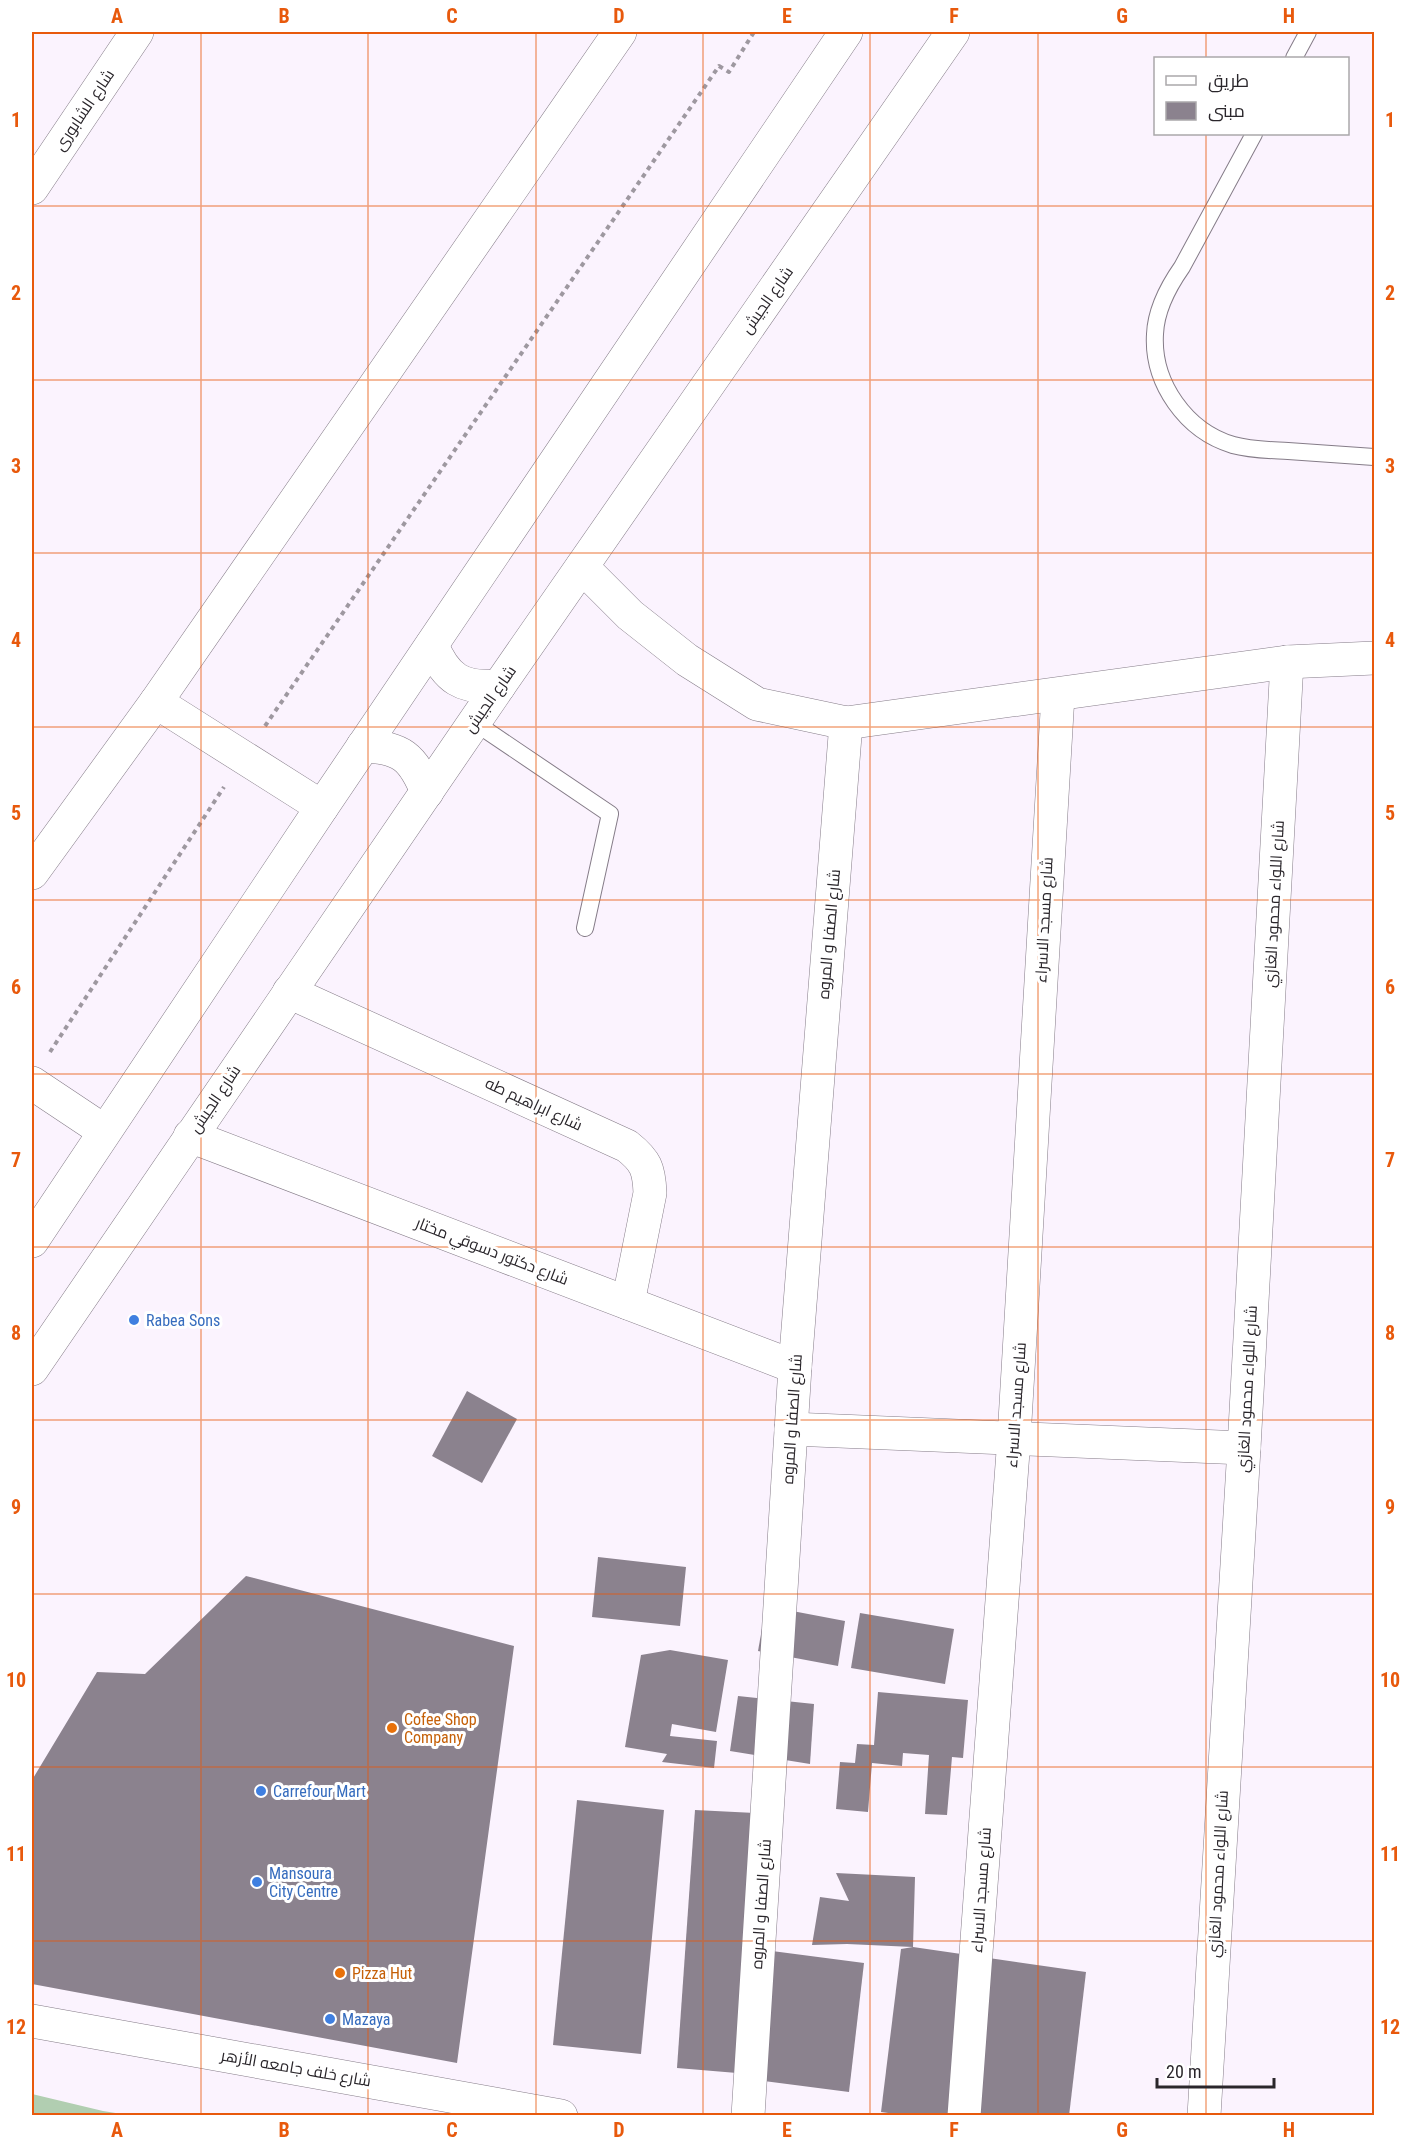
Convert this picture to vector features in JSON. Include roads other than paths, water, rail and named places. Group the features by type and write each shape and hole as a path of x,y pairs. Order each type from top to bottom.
{"street":[{"name":"شارع الشابورى","path":"32,188 137,32"},
{"path":"32,873 156,702 620,32"},
{"path":"32,1241 363,746 846,32"},
{"name":"شارع الجيش","path":"32,1370 474,722 953,32"},
{"path":"582,567 630,615 679,654 757,704 846,723 1287,662 1374,658"},
{"path":"432,645 440,665 456,680 477,687 499,686"},
{"name":"شارع اللواء محمود الغازي","path":"1204,2115 1244,1448 1287,662"},
{"name":"شارع مسجد الاسراء","path":"964,2115 1014,1438 1058,695"},
{"path":"156,702 322,807"},
{"name":"شارع الصفا و المروه","path":"748,2115 795,1367 846,723"},
{"path":"363,746 385,747 404,756 419,772 427,792"},
{"name":"شارع ابراهيم طه","path":"289,992 627,1146 641,1158 649,1174 650,1193 628,1303"},
{"path":"38,1072 105,1131"},
{"name":"شارع دكتور دسوقي مختار","path":"190,1136 795,1367"},
{"path":"791,1429 1244,1448"},
{"name":"شارع خلف جامعه الأزهر","path":"32,2021 561,2115"}],"lane":[{"path":"1295,57 1308,32"},
{"path":"1253,135 1182,267 1168,287 1159,310 1155,334 1156,358 1163,381 1175,403 1191,421 1211,435 1233,445 1257,449 1374,457"},
{"path":"474,722 610,814 585,928"}],"place":[{"name":"Rabea Sons","path":"134,1320"},
{"name":"Cofee Shop Company","path":"392,1728"},
{"name":"Carrefour Mart","path":"261,1791"},
{"name":"Mansoura City Centre","path":"257,1882"},
{"name":"Pizza Hut","path":"340,1973"},
{"name":"Mazaya","path":"330,2019"}]}
